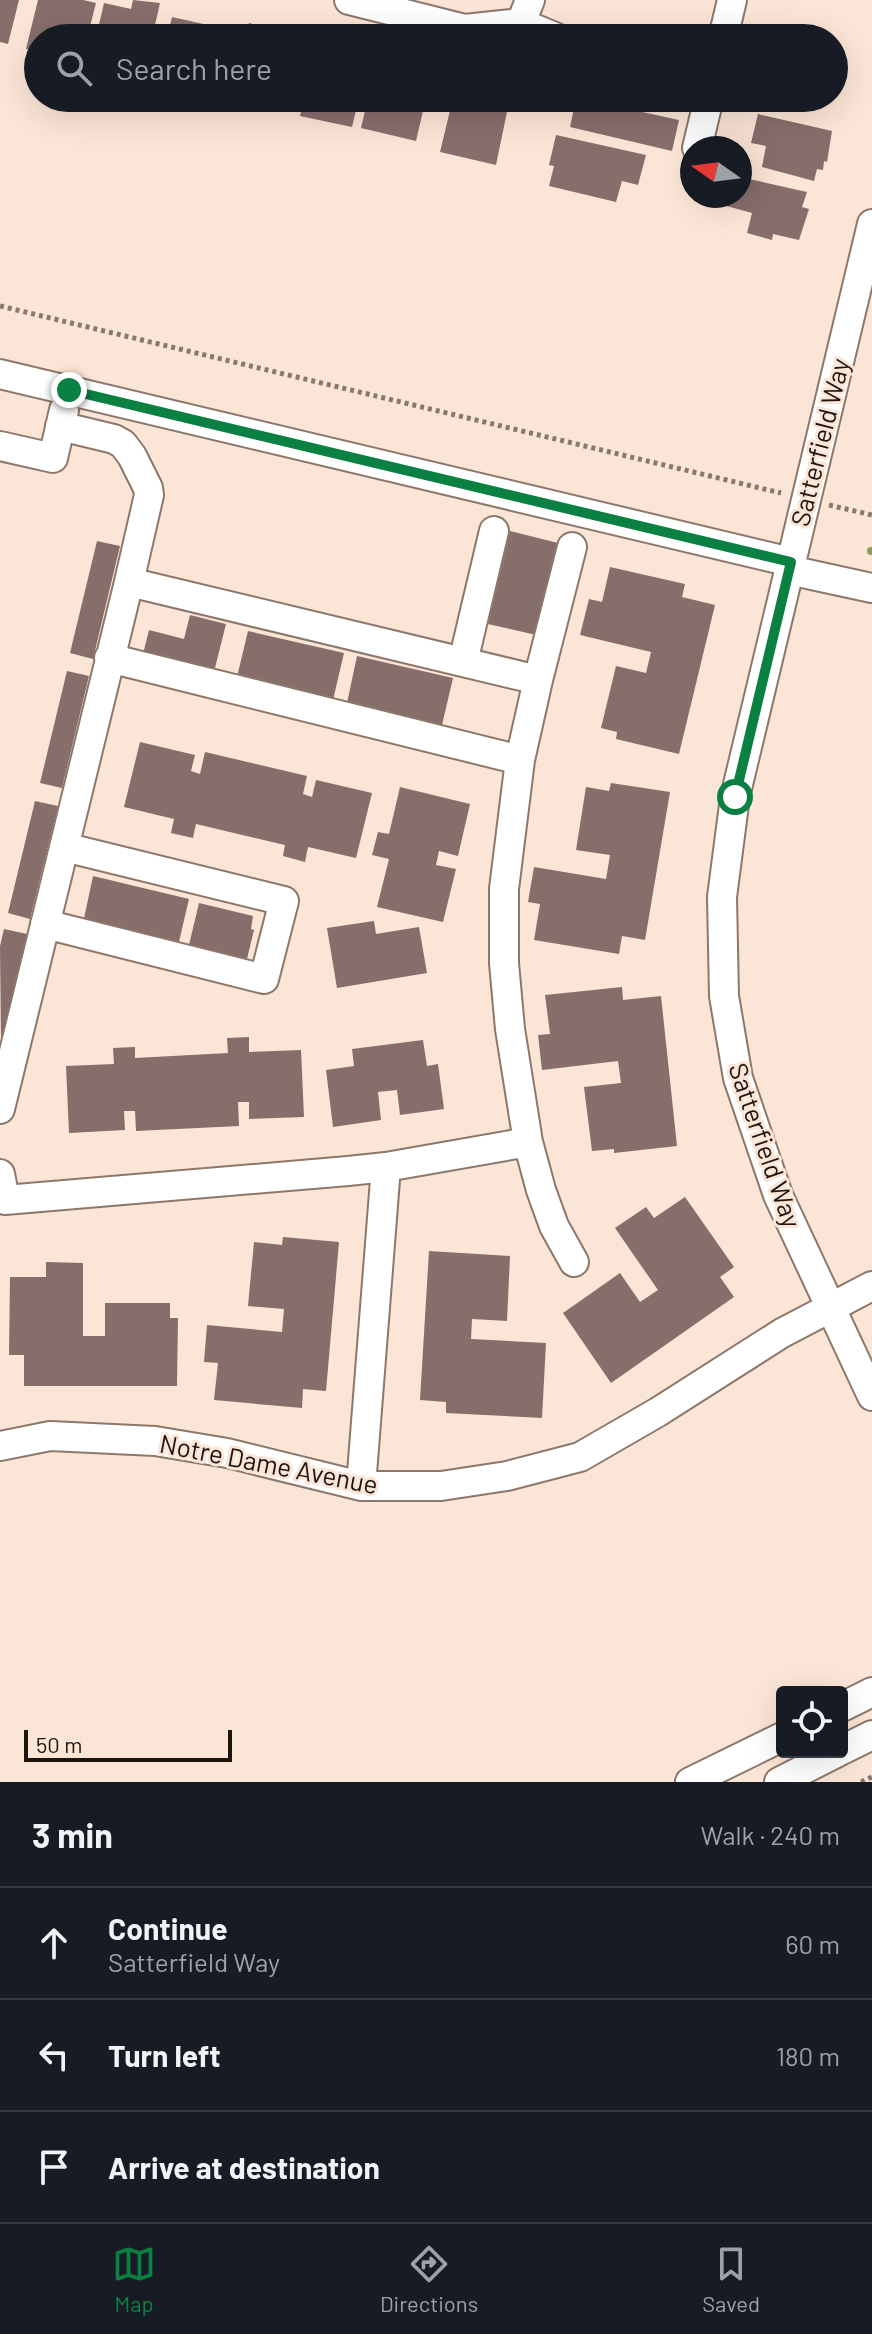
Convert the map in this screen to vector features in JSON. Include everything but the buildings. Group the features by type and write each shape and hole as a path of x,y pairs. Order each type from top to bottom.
{"street":[{"path":"349,0 445,24"},
{"path":"726,24 732,0"},
{"path":"483,24 526,12"},
{"path":"700,136 706,112"},
{"name":"Satterfield Way","path":"872,224 735,797 722,897 724,996 738,1078 778,1195 872,1396"},
{"path":"0,374 872,588"},
{"path":"0,446 53,458 69,390"},
{"path":"0,1109 149,495 132,456 123,444 60,426"},
{"path":"463,662 494,531"},
{"path":"572,547 520,760 504,889 504,963 510,1029 528,1142 554,1226 574,1262"},
{"path":"129,582 538,680"},
{"path":"109,658 520,760"},
{"path":"45,924 264,979 284,901 64,847"},
{"path":"2,1192 386,1167 528,1142"},
{"path":"361,1486 386,1167"},
{"name":"Notre Dame Avenue","path":"0,1446 50,1436 155,1441 227,1453 361,1486 441,1486 507,1476 580,1457 658,1412 782,1333 872,1286"},
{"path":"848,1704 872,1692"},
{"path":"848,1747 872,1735"},
{"path":"690,1782 776,1740"},
{"path":"779,1782 826,1758"}],"path":[{"path":"0,306 769,490"},
{"path":"841,508 872,515"},
{"path":"861,1782 872,1777"}],"route":[{"path":"69,390 791,562 735,797"}]}
